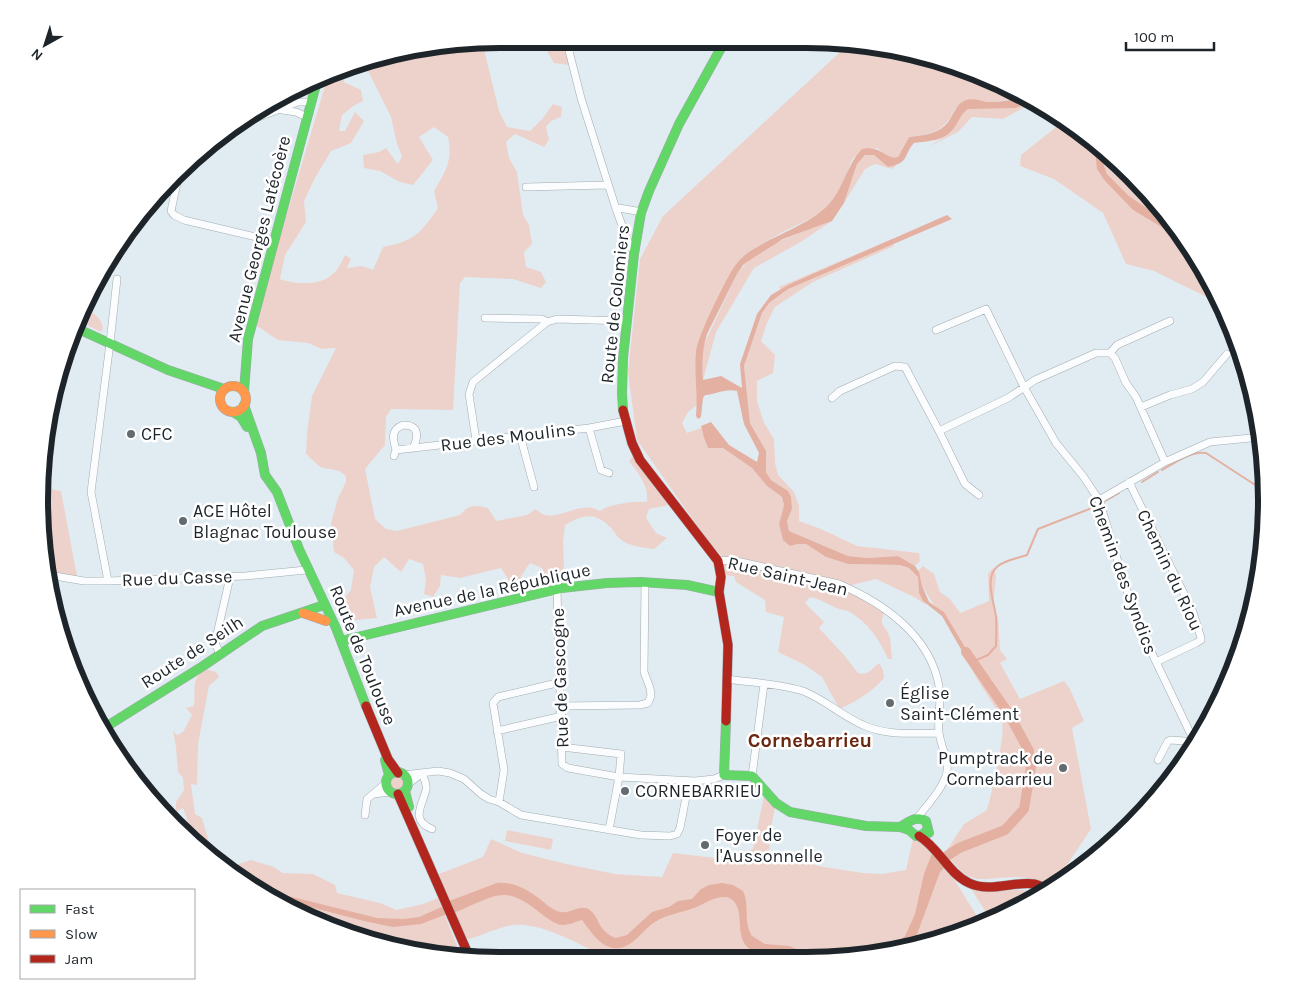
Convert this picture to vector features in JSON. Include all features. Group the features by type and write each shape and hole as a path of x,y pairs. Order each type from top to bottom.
{"street":[{"path":"568,48 607,185 630,247 636,250"},
{"name":"Route de Colomiers","path":"718,561 640,460 632,446 622,406 621,384 627,321 642,212 655,177 684,114 721,48"},
{"name":"Avenue Georges Latécoère","path":"244,391 248,339 315,87"},
{"path":"257,118 298,102 311,102"},
{"path":"279,110 296,112 307,117"},
{"path":"177,183 171,211 174,214 184,220 273,241"},
{"path":"526,187 607,185"},
{"path":"616,209 642,212"},
{"path":"108,581 91,492 117,279"},
{"name":"Chemin des Syndics","path":"936,330 986,308 1024,387 1056,443 1083,476 1100,503 1129,597 1156,662 1192,736"},
{"path":"484,318 542,319 547,322"},
{"path":"476,440 469,394 473,382 547,322 557,319 627,321"},
{"path":"939,431 1008,398 1024,387 1096,353 1110,353 1117,346 1170,321"},
{"path":"81,330 176,372 214,393 222,394 244,376"},
{"path":"1110,353 1115,358 1126,383 1141,407 1165,462"},
{"path":"1141,407 1170,395 1192,389 1203,382 1227,354"},
{"path":"832,398 840,391 895,366 905,367 965,484 979,495"},
{"path":"222,394 222,406 233,412 239,410 244,406 246,398 244,391 234,386"},
{"name":"Route de Toulouse","path":"244,406 261,453 265,475 275,488 299,549 332,623 387,765 410,810 467,951"},
{"name":"Route de Toulouse","path":"233,412 238,414 246,425 256,450 262,476 279,499"},
{"name":"Rue des Moulins","path":"413,448 417,439 415,430 411,426 403,425 395,429 393,435 395,453 413,448 424,451 476,440 589,428 626,421"},
{"path":"589,428 601,470 609,473"},
{"path":"520,434 534,487"},
{"path":"1100,503 1129,482 1165,462 1210,442 1254,438"},
{"name":"Chemin du Riou","path":"1129,482 1193,612 1201,638 1196,643 1156,662"},
{"name":"Route de Toulouse","path":"299,549 320,606 332,623 337,640 341,642 397,783"},
{"name":"Rue Saint-Jean","path":"718,561 732,560 839,584 855,591 898,618 916,637 930,660 937,677 941,706 939,733 948,773 944,782 918,817"},
{"path":"718,561 721,578 720,592 728,645 724,775"},
{"name":"Rue du Casse","path":"54,576 84,581 108,581 230,577 306,570"},
{"path":"220,654 215,642 230,577"},
{"path":"561,706 645,705 649,700 650,688 644,672 645,582"},
{"name":"Avenue de la République","path":"341,642 361,635 437,619 498,602 557,589 607,583 645,582 687,585 720,592"},
{"name":"Rue de Gascogne","path":"557,589 562,764 565,767 619,777"},
{"name":"Route de Seilh","path":"108,726 262,626 320,606"},
{"path":"303,613 332,623"},
{"name":"Avenue de la République","path":"332,623 343,633 361,635"},
{"path":"727,679 764,684 775,683 787,686 814,696 865,727 904,734 939,733"},
{"path":"499,802 504,770 493,706 494,700 561,682"},
{"path":"752,776 764,684"},
{"path":"497,731 562,716"},
{"path":"1158,760 1168,741 1188,741"},
{"path":"562,747 621,754 619,777 608,830"},
{"path":"365,815 367,799 373,794 422,774 438,771 450,772 464,778 489,799 499,802 521,815 608,830 660,836 677,834 680,828 689,781"},
{"path":"422,774 426,788 419,809 419,818 425,826 432,829"},
{"path":"619,777 689,781 714,779 724,775 748,775 752,776 776,803 790,812 866,826 909,826"},
{"path":"909,826 912,820 918,817 926,821 923,833"},
{"path":"909,826 913,835 923,833"},
{"path":"923,833 962,880 977,886 1033,884 1039,886"}],"shaded area":[{"path":"470,48 484,48 499,111 507,127 530,131 553,104 562,107 561,117 551,121 546,127 549,140 544,147 515,134 506,142 509,158 517,172 523,215 529,225 532,244 524,252 526,267 541,272 546,282 541,288 513,279 465,277 460,283 453,410 391,409 386,417 385,445 365,469 375,519 386,529 397,531 460,515 472,506 488,508 496,521 527,515 535,509 545,515 552,516 579,508 593,508 600,511 609,506 647,502 645,485 629,461 634,455 636,461 669,505 649,509 646,518 656,533 667,538 654,549 641,547 620,539 611,528 599,519 588,516 582,517 565,525 563,541 564,567 552,585 539,588 545,575 542,568 530,563 521,576 519,592 510,593 508,579 501,568 460,578 441,575 440,586 433,597 424,594 426,579 423,564 409,559 401,572 384,557 374,567 370,587 377,618 355,620 343,616 339,605 351,590 354,570 344,558 334,552 331,523 338,498 346,482 346,476 339,471 320,467 306,454 312,396 336,348 322,349 308,343 278,340 254,324 326,82 343,76 344,82 361,90 363,101 342,115 339,131 345,131 355,112 364,121 351,143 331,151 315,178 304,201 306,222 285,255 280,279 301,283 322,280 334,273 345,255 351,259 347,268 362,266 373,270 383,247 402,242 415,235 438,208 434,191 447,165 450,152 448,137 434,127 419,137 433,160 413,185 400,182 380,171 364,168 363,155 379,152 386,148 398,164 402,156 397,144 391,117 366,68 411,56"},
{"path":"545,48 565,48 569,65 554,63"},
{"path":"844,49 895,56 952,71 1016,99 987,102 955,109 947,123 942,127 925,135 909,137 898,157 889,157 877,148 853,158 838,193 830,204 818,214 766,241 742,257 696,353 697,405 688,412 682,423 687,433 701,428 708,448 723,448 752,468 767,486 782,497 784,505 779,524 790,546 806,544 826,557 848,564 900,565 909,568 918,577 919,593 926,605 916,598 876,579 852,585 849,591 884,613 882,624 889,634 892,659 888,659 868,627 850,612 810,597 805,603 824,622 819,628 858,673 869,672 879,663 883,670 884,678 875,687 842,708 839,708 822,677 805,665 778,652 784,617 766,612 765,600 736,582 734,576 725,575 722,564 725,562 708,541 637,440 628,372 640,259 663,216"},
{"path":"973,99 987,102 1015,99 1025,104 1016,108 968,109 946,136 936,140 914,143 903,161 895,165 888,167 874,155 865,155 857,164 844,203 832,221 783,239 743,265 707,334 703,351 703,380 721,376 742,388 740,364 757,314 771,295 790,284 947,215 952,219 788,289 769,303 762,313 744,366 750,423 766,451 766,472 771,480 788,491 791,497 792,509 787,521 789,531 848,556 868,558 898,556 915,566 919,572 922,586 929,602 944,612 974,662 970,665 942,616 923,601 919,593 918,577 909,568 900,565 848,564 826,557 806,544 790,546 783,540 779,524 784,505 782,497 767,486 752,468 723,448 708,448 704,438 701,426 711,422 729,445 757,462 759,453 744,424 737,391 705,395 701,417 698,419 696,416 695,368 697,345 711,312 737,262 749,252 807,221 824,209 836,195 856,156 862,149 874,149 890,156 898,157 909,137 932,133 942,128 947,124 962,102"},
{"path":"1028,106 1003,119 972,117 958,132 926,148 951,133 962,114 968,109"},
{"path":"1059,125 1082,141 1095,152 1105,181 1133,210 1163,228 1181,246 1212,299 1154,271 1126,264 1103,213 1054,179 1020,166 1021,155"},
{"path":"1095,152 1103,158 1107,174 1129,196 1159,216 1181,246 1163,228 1133,210 1105,181 1097,169"},
{"path":"865,155 874,155 888,167 897,165 892,169 875,164 865,169 844,203 857,164"},
{"path":"1103,158 1126,180 1159,216 1129,196 1107,174"},
{"path":"832,221 799,243 754,268 716,332 703,380 702,358 704,344 737,274 756,255 768,247"},
{"path":"892,239 894,246 813,282 775,307 761,341 775,355 773,373 757,381 757,401 764,423 774,439 775,463 778,475 794,492 799,506 799,521 857,546 919,553 920,561 915,566 898,556 868,558 848,556 789,531 787,521 792,509 788,491 771,480 766,472 766,451 750,423 744,366 762,313 769,303 781,293 779,287"},
{"path":"89,311 99,318 103,328 101,332 84,323"},
{"path":"48,489 61,491 77,576 54,572 48,529"},
{"path":"923,566 934,574 940,592 950,599 960,613 989,601 988,574 994,567 996,576 993,607 998,617 1000,650 1007,659 1000,663 1020,699 1064,681 1070,689 1084,721 1072,728 1091,829 1062,872 1046,882 1021,877 983,879 969,876 962,872 945,853 964,824 987,810 998,765 1003,728 999,715 970,665 974,662 944,612 934,605 922,586 918,571"},
{"path":"205,669 216,672 219,677 209,686 198,744 197,785 191,784 195,814 202,818 212,848 199,837 197,832 197,835 187,826 183,808 176,812 176,802 184,790 183,778 178,772 173,731 177,735 183,732 192,715 186,708 194,706 195,681"},
{"path":"397,777 402,779 404,784 402,789 397,791 392,789 390,784 392,779"},
{"path":"764,796 775,808 771,827 769,854 824,867 882,874 906,870 913,839 923,841 951,874 978,918 952,928 895,943 836,951 595,952 547,930 524,925 508,926 469,939 463,936 439,874 483,857 491,839 522,853 566,864 615,874 662,877 673,853 723,859 753,849"},
{"path":"507,830 553,839 551,850 505,841"},
{"path":"933,851 946,866 940,872 916,937 896,943 905,936 915,914 924,874"},
{"path":"251,860 274,867 283,873 313,874 335,885 337,893 380,903 396,910 423,904 438,898 459,950 411,943 354,928 300,905 273,891 236,865"},
{"path":"497,883 508,883 525,889 560,912 587,908 593,913 602,928 615,938 627,935 652,912 669,907 678,901 692,899 701,889 709,885 722,883 733,885 743,891 749,931 752,936 765,944 789,946 805,952 756,952 748,947 741,933 738,908 727,897 713,899 659,920 631,943 619,948 603,944 582,920 566,925 557,924 530,905 514,897 505,895 492,897 453,913 449,901"},
{"path":"972,890 1032,891 1006,905 987,914"},
{"path":"277,893 377,918 403,919 419,917 444,906 447,914 421,924 393,927 297,904"},
{"path":"854,947 867,948 847,950"}],"waterway":[{"path":"1162,470 1189,456 1206,453 1258,487"},
{"path":"1142,482 1158,472"},
{"path":"1102,503 1119,493"},
{"path":"972,662 988,655 996,646 996,618 991,591 991,577 998,566 1012,559 1027,555 1038,529 1097,506"},
{"path":"936,863 959,848 1005,830 1024,809 1031,767 1029,751 1009,714 966,652"}],"traffic: fast":[{"path":"623,410 623,358 634,254 641,213 679,124 721,48"},
{"path":"244,391 248,339 315,87"},
{"path":"81,330 168,370 224,389"},
{"path":"244,405 261,453 265,475 277,492 299,549 336,628 366,706"},
{"path":"233,412 241,417 247,427"},
{"path":"341,641 562,588 607,583 641,582 687,585 719,592"},
{"path":"108,726 203,666 262,626 321,606"},
{"path":"726,721 724,775 752,776 776,803 790,812 866,826 900,827 909,830 916,836 922,835 927,830"},
{"path":"385,760 389,775"},
{"path":"397,772 405,775 408,783 405,791 397,794 389,791 386,783 389,775 397,772"},
{"path":"405,791 409,807"},
{"path":"900,827 913,820 922,819 926,821 929,833"}],"traffic: slow":[{"path":"233,386 242,390 246,399 242,408 233,412 224,408 220,399 224,390 233,386"},
{"path":"303,613 326,621"}],"traffic: jam":[{"path":"623,410 632,443 640,460 718,561 721,577 719,592 728,645 726,721"},
{"path":"366,706 388,759 398,773"},
{"path":"398,794 467,951"},
{"path":"919,836 932,847 955,873 969,883 985,887 1018,884 1040,886"}],"place":[{"name":"CFC","path":"131,434"},
{"name":"ACE Hôtel Blagnac Toulouse","path":"183,521"},
{"name":"Église Saint-Clément","path":"890,703"},
{"name":"Pumptrack de Cornebarrieu","path":"1063,768"},
{"name":"CORNEBARRIEU","path":"625,791"},
{"name":"Foyer de l'Aussonnelle","path":"705,845"}],"district":[{"name":"Cornebarrieu","path":"810,740"}]}
